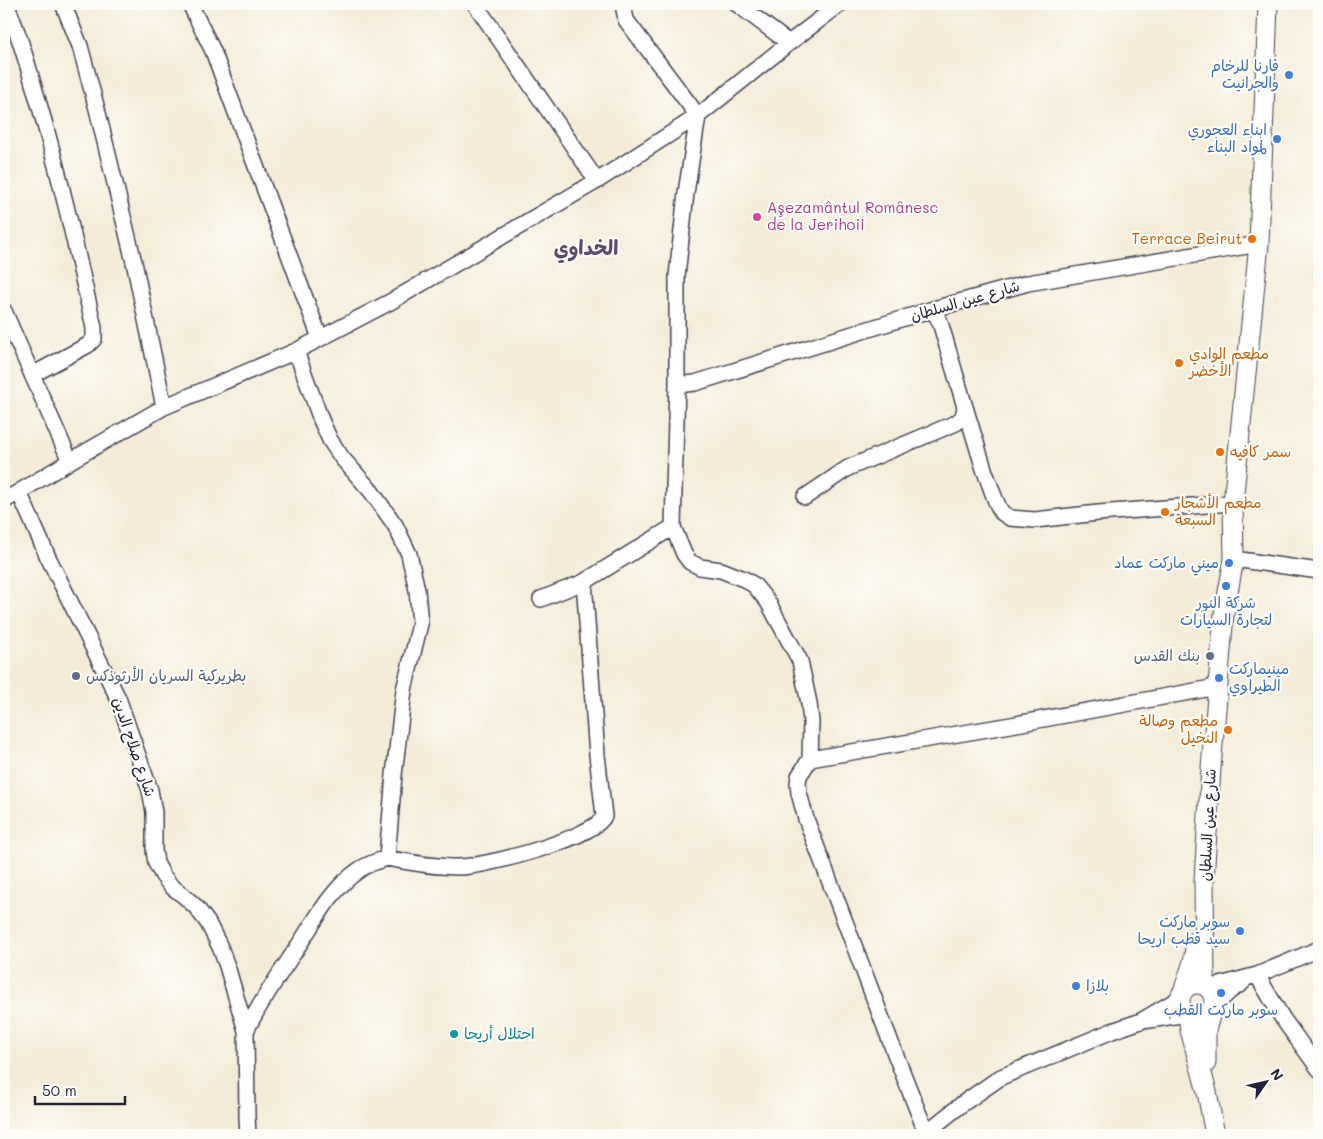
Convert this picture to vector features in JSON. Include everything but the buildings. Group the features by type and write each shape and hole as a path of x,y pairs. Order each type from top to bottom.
{"main road":[{"name":"شارع عين السلطان","path":"1204,1084 1206,1030 1210,997 1204,880 1217,687 1224,614 1234,558 1233,503 1258,244 1268,4"},
{"name":"شارع عين السلطان","path":"1204,898 1184,1005 1215,1135"},
{"path":"1200,984 1210,997 1205,1016 1200,1018 1195,1018 1184,1005 1191,985 1200,984"}],"street":[{"path":"6,4 9,26 44,120 94,328 94,339 88,345 32,375"},
{"path":"63,4 80,46 97,109 134,262 164,407"},
{"path":"190,4 213,51 320,338"},
{"path":"475,4 597,181"},
{"path":"623,4 626,20 698,116 686,193 677,276 677,385 673,527 684,554 690,562 700,567 721,570 754,585 768,602 800,662 810,703 810,759 799,776 799,793 806,819 925,1134 962,1104 1001,1077 1112,1031 1184,1005"},
{"path":"737,4 789,42"},
{"path":"4,501 164,407 296,351 390,302 597,181 698,116 789,42 840,4"},
{"name":"شارع عين السلطان","path":"677,385 695,383 930,310 1028,283 1258,244"},
{"path":"930,310 940,322 973,434 999,508 1001,512 1010,518 1035,520 1098,513 1233,503"},
{"path":"4,311 70,461"},
{"path":"296,351 330,440 342,458 371,491 395,526 409,554 417,590 420,624 404,690 387,858"},
{"path":"956,424 963,417 965,408"},
{"path":"805,497 848,468 956,424 962,424 973,434"},
{"name":"شارع صلاح الدين","path":"19,492 47,555 118,698 150,790 154,812 156,863 171,886 196,907 208,923 227,966 246,1031 248,1135"},
{"path":"541,599 584,582 673,527"},
{"path":"1234,558 1319,570"},
{"path":"246,1031 257,1010 329,899 347,880 369,864 387,858 424,865 461,867 486,863 510,858 578,836 593,828 603,819 584,582"},
{"path":"810,759 1217,687"},
{"path":"1210,997 1230,991 1257,975 1319,949"},
{"path":"1257,975 1283,1018 1319,1069"}],"place":[{"name":"فارنا للرخام والجرانيت","path":"1289,75"},
{"name":"ابناء العجوري لمواد البناء","path":"1277,139"},
{"name":"Aşezamântul Românesc de la Jerihoii","path":"757,217"},
{"name":"Terrace Beirut","path":"1252,239"},
{"name":"مطعم الوادي الأخضر","path":"1179,363"},
{"name":"سمر كافيه","path":"1220,452"},
{"name":"مطعم الأشجار السبعة","path":"1165,512"},
{"name":"ميني ماركت عماد","path":"1229,563"},
{"name":"شركة النور لتجارة السيارات","path":"1226,586"},
{"name":"بنك القدس","path":"1210,656"},
{"name":"بطريركية السريان الأرثوذكس","path":"76,676"},
{"name":"مينيماركت الطيراوي","path":"1219,678"},
{"name":"مطعم وصالة النخيل","path":"1228,730"},
{"name":"سوبر ماركت سيد قطب اريحا","path":"1240,931"},
{"name":"بلازا","path":"1076,986"},
{"name":"سوبر ماركت القطب","path":"1221,993"},
{"name":"احتلال أريحا","path":"454,1034"}],"district":[{"name":"الخداوي","path":"586,248"}]}
